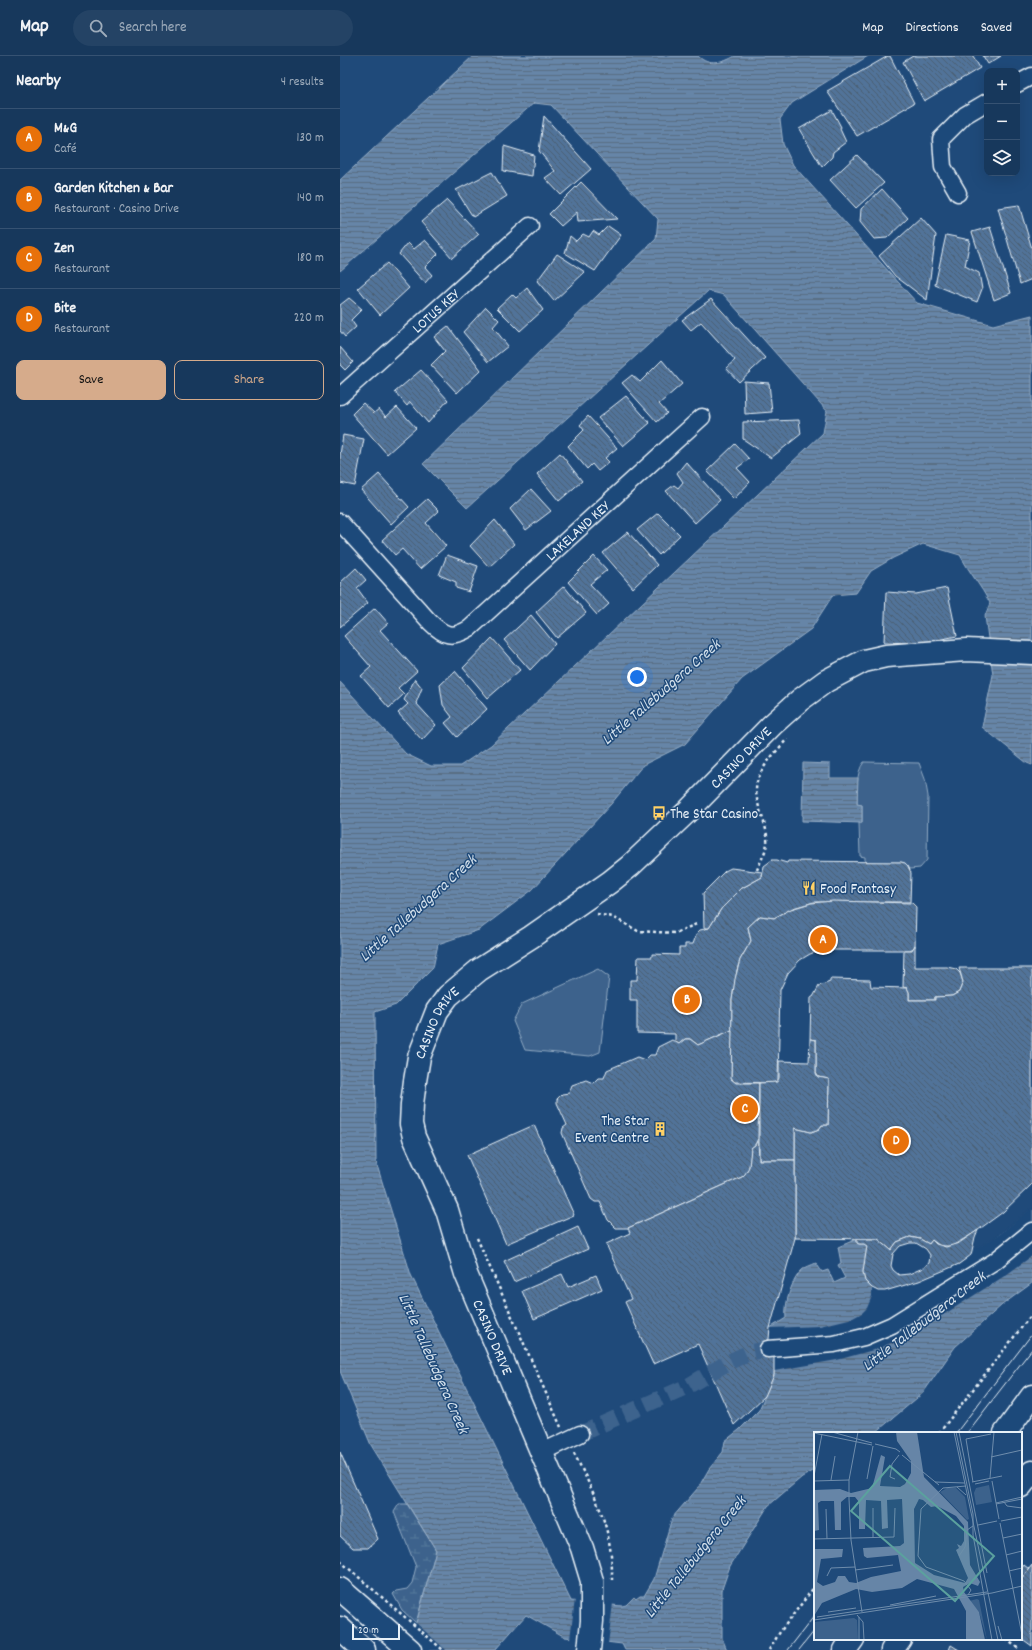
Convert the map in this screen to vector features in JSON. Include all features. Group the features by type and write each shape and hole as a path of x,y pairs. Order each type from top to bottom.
{"main road":[{"name":"CASINO DRIVE","path":"589,1650 592,1581 582,1548 466,1274 447,1210 414,1138 411,1124 415,1081 420,1057 437,1011 448,996 473,974 531,937 610,882 630,866 689,810 772,725 800,700 826,681 864,661 886,656 966,650 1032,653"},
{"path":"1006,1432 1032,1396"},
{"path":"1022,1485 1032,1472"},
{"path":"340,1588 404,1644"},
{"path":"340,1628 364,1650"},
{"path":"845,1650 852,1640"},
{"path":"892,1650 899,1640"}],"street":[{"path":"1020,82 1032,76"},
{"path":"958,193 943,167 941,139 965,115 984,104"},
{"name":"LOTUS KEY","path":"340,396 530,226"},
{"name":"LAKELAND KEY","path":"340,522 430,622 439,630 449,635 460,634 470,628 702,417"},
{"path":"768,1349 834,1344 864,1337 892,1325 958,1286 995,1261 1032,1231"},
{"path":"542,1452 574,1438"}],"path":[{"path":"757,870 767,844 757,796 757,782 765,765 789,737"},
{"path":"594,914 613,916 638,931 675,933 699,923"},
{"path":"474,1232 574,1438 606,1527 613,1558 612,1581"},
{"path":"940,1432 1032,1314"},
{"path":"340,1561 443,1650"},
{"path":"769,1650 780,1632 814,1587"},
{"path":"1007,1640 1020,1650"}],"green space":[{"path":"864,762 919,763 925,779 928,796 927,860 920,868 910,869 905,863 901,862 865,862 865,857 860,856 859,823 862,823 862,805 857,805 859,771"},
{"path":"598,969 609,977 600,1052 590,1056 525,1050 513,1021 522,1004"},
{"path":"399,1504 407,1504 436,1550 416,1623 402,1610 393,1594 396,1591 407,1589 412,1583 416,1567 394,1512"}],"water":[{"name":"Little Tallebudgera Creek","path":"473,56 698,56 707,62 716,63 735,56 868,56 792,103 780,119 783,144 793,165 917,303 993,325 1032,315 1032,765 1027,763 982,727 993,675 985,616 990,603 960,555 923,544 893,558 871,571 856,593 833,595 811,629 742,679 685,744 643,765 611,804 532,890 479,930 438,944 433,968 396,1005 375,1012 376,1162 411,1275 571,1601 622,1606 626,1605 634,1597 636,1599 640,1596 644,1596 654,1579 672,1518 698,1488 709,1469 723,1452 725,1441 739,1430 759,1410 774,1375 774,1356 767,1353 770,1328 786,1318 786,1306 792,1285 802,1270 816,1263 822,1272 828,1270 834,1283 845,1278 838,1265 841,1263 838,1247 857,1239 857,1243 867,1246 863,1272 866,1283 878,1291 901,1285 930,1277 957,1266 967,1259 973,1251 984,1247 1032,1210 1032,1283 1002,1305 955,1347 923,1393 876,1432 814,1432 814,1471 802,1477 768,1506 730,1566 722,1589 722,1638 727,1650 625,1650 622,1644 565,1637 526,1615 495,1650 406,1650 418,1617 436,1550 371,1445 340,1371 340,682 406,754 431,766 460,766 491,745 823,433 827,411 724,295 708,291 467,508 423,464 656,239 658,219 551,105 534,103 340,271 340,180"},
{"path":"803,763 830,764 830,778 858,778 857,804 862,805 862,823 802,821"}],"pier":[{"path":"1032,1208 1032,1256 1006,1275 951,1310 913,1333 877,1349 837,1360 774,1371 774,1356 767,1353 770,1328 820,1326 853,1318 867,1308 872,1296 872,1288 878,1291 919,1281 959,1264 968,1258 973,1249 983,1245 1000,1234"},
{"path":"575,1599 613,1603 608,1644 570,1639"},
{"path":"414,1622 416,1623 446,1650 404,1650"}],"building":[{"path":"890,56 914,103 857,136 827,91"},
{"path":"913,56 973,56 980,68 924,101 903,62"},
{"path":"983,56 1001,56 988,64"},
{"path":"832,110 841,127 840,129 846,142 833,152 832,157 822,167 799,129"},
{"path":"544,116 591,169 561,195 545,178 555,171 539,151"},
{"path":"504,146 534,155 532,176 503,171"},
{"path":"857,155 884,183 856,208 830,180"},
{"path":"492,172 507,196 473,217 456,190"},
{"path":"581,182 617,219 578,222 577,212 561,226 549,214"},
{"path":"882,189 908,218 887,238 874,239 860,222 861,209"},
{"path":"447,200 479,234 452,258 421,222"},
{"path":"1019,205 1032,249 1032,279 1020,284 998,208"},
{"path":"921,218 936,235 927,300 895,276 879,256"},
{"path":"608,226 621,235 595,271 565,253 570,236 576,241 583,234 589,237 593,231 599,235"},
{"path":"990,227 1011,293 994,300 972,232"},
{"path":"946,235 970,240 965,266 979,273 982,289 977,302 935,285"},
{"path":"425,240 438,254 425,267 432,275 425,283 399,254 408,243 414,249"},
{"path":"557,254 585,272 554,301 537,281"},
{"path":"387,263 409,288 380,315 358,288"},
{"path":"527,288 543,310 520,331 497,308 512,294 516,298"},
{"path":"349,298 362,309 351,320 356,327 345,337 340,331 340,305"},
{"path":"711,299 765,358 739,382 726,368 735,360 701,322 691,330 682,320"},
{"path":"486,307 499,320 493,327 508,346 488,362 463,332"},
{"path":"448,326 481,370 457,393 431,365 445,351 434,337"},
{"path":"340,347 353,362 345,370 340,365"},
{"path":"662,360 682,384 659,404 667,413 657,422 622,383 632,375 640,382"},
{"path":"421,370 448,400 428,423 410,402 407,406 395,392"},
{"path":"744,381 769,383 772,412 745,414"},
{"path":"626,396 650,423 623,446 598,418"},
{"path":"363,403 374,413 379,409 386,417 397,407 416,428 387,454 352,414"},
{"path":"588,416 617,448 605,458 609,462 598,471 592,464 587,469 568,446 584,430 580,425"},
{"path":"799,420 801,434 771,458 743,439 743,422"},
{"path":"343,435 364,439 355,486 340,483 340,455"},
{"path":"735,444 749,459 737,468 750,482 734,499 707,471"},
{"path":"560,453 582,481 559,501 537,474"},
{"path":"686,462 720,500 695,523 666,491 674,485 678,488 683,482 677,473"},
{"path":"379,474 409,507 391,524 361,490"},
{"path":"531,489 551,511 526,530 510,509"},
{"path":"427,499 439,511 426,523 446,546 420,569 402,549 395,555 382,540"},
{"path":"658,513 680,535 659,555 637,530"},
{"path":"495,520 514,544 489,567 470,546"},
{"path":"628,532 657,565 633,588 603,553"},
{"path":"447,555 478,566 469,592 456,588 456,582 439,575"},
{"path":"594,556 607,570 590,584 609,604 597,615 568,582"},
{"path":"356,568 366,580 357,588 368,603 340,627 340,583"},
{"path":"564,586 586,613 557,638 536,612"},
{"path":"947,588 957,636 911,643 884,642 886,592 916,594"},
{"path":"375,608 388,623 380,630 417,671 398,688 404,694 389,708 361,676 371,667 344,636"},
{"path":"531,615 555,644 530,670 504,640"},
{"path":"492,638 520,670 488,698 463,668"},
{"path":"455,671 487,709 457,737 445,723 452,717 443,705 440,685"},
{"path":"415,679 422,688 416,703 436,725 422,740 398,713 408,704 404,700"},
{"path":"772,860 787,863 788,861 905,863 911,873 910,902 814,902 793,908 774,918 760,916 748,927 751,941 740,960 737,970 732,1000 732,1030 698,1045 690,1039 685,1039 679,1044 675,1042 675,1034 637,1033 637,1000 630,1000 630,980 637,980 638,957 652,957 652,954 679,955 679,948 685,948 685,944 693,944 697,933 700,930 709,928 721,909 742,888 762,877 764,866"},
{"path":"731,868 762,872 762,877 742,888 721,909 709,928 704,928 703,893 725,871"},
{"path":"833,901 912,903 916,907 915,947 910,950 822,950 810,954 800,960 788,973 780,990 778,1080 773,1083 734,1082 731,1077 732,1000 740,960 751,941 748,927 760,916 774,918 791,909 811,903"},
{"path":"915,945 915,967 947,967 956,969 960,973 963,982 959,992 952,996 935,997 935,1000 909,1000 909,992 907,988 903,987 904,950 912,950"},
{"path":"959,968 1032,968 1032,1184 1003,1212 974,1233 952,1246 940,1246 932,1240 929,1244 920,1239 910,1237 897,1242 891,1250 878,1239 795,1238 795,1128 811,1132 819,1129 822,1125 828,1125 829,1079 818,1077 816,1073 816,1040 810,1039 811,997 813,997 819,986 830,982 830,979 870,980 871,987 907,988 909,992 909,1000 935,1000 935,997 952,996 959,992 963,982"},
{"name":"The Star Event Centre","path":"732,1030 731,1079 736,1083 759,1083 758,1139 755,1145 751,1148 748,1171 742,1177 628,1228 616,1228 608,1220 600,1202 595,1202 591,1199 562,1133 563,1128 567,1125 557,1103 557,1099 562,1094 569,1093 572,1085 586,1080 593,1083 598,1078 604,1078 607,1070 637,1057 645,1060 650,1055 655,1055 658,1047 672,1040 679,1044 685,1039 690,1039 698,1045"},
{"path":"810,1039 816,1040 816,1073 818,1077 829,1079 828,1125 822,1125 819,1129 811,1132 795,1128 795,1160 759,1160 759,1083 777,1082 779,1078 779,1061 809,1062"},
{"path":"534,1125 574,1215 506,1244 467,1155"},
{"path":"758,1139 759,1160 795,1160 795,1238 770,1328 768,1349 774,1356 774,1375 765,1396 734,1425 698,1344 653,1364 625,1302 631,1299 606,1244 630,1233 628,1228 742,1177 749,1167 751,1148 755,1145"},
{"path":"578,1227 588,1249 514,1282 504,1261"},
{"path":"978,1230 971,1255 959,1264 919,1281 885,1291 878,1291 872,1288 865,1281 863,1272 867,1246 857,1243 857,1239 878,1239 891,1250 897,1242 910,1237 920,1239 929,1244 932,1240 936,1244 946,1247 959,1243","holes":["916,1243 926,1249 930,1255 929,1263 923,1268 909,1274 899,1275 891,1266 893,1254 900,1246"]},
{"path":"562,1274 568,1287 596,1275 602,1289 534,1319 522,1291"},
{"path":"340,1452 378,1539 368,1548 353,1548 340,1536"},
{"path":"1024,1565 1029,1569 1022,1578 1022,1568"},
{"path":"1032,1565 1032,1646 1022,1639 1022,1578"},
{"path":"951,1645 959,1650 949,1650"}],"tunnel":[{"path":"580,1434 688,1386 727,1363 748,1353 768,1349"}],"tram line":[{"path":"957,1432 1032,1334"},
{"path":"968,1432 1032,1349"},
{"path":"788,1650 814,1616"},
{"path":"799,1650 814,1631"}],"place":[{"name":"The Star Casino","path":"659,813"},
{"name":"Food Fantasy","path":"809,888"},
{"name":"M&G","path":"823,940"},
{"name":"Garden Kitchen & Bar","path":"687,1000"},
{"name":"Zen","path":"745,1109"},
{"name":"The Star Event Centre","path":"660,1129"},
{"name":"Bite","path":"896,1141"}]}
